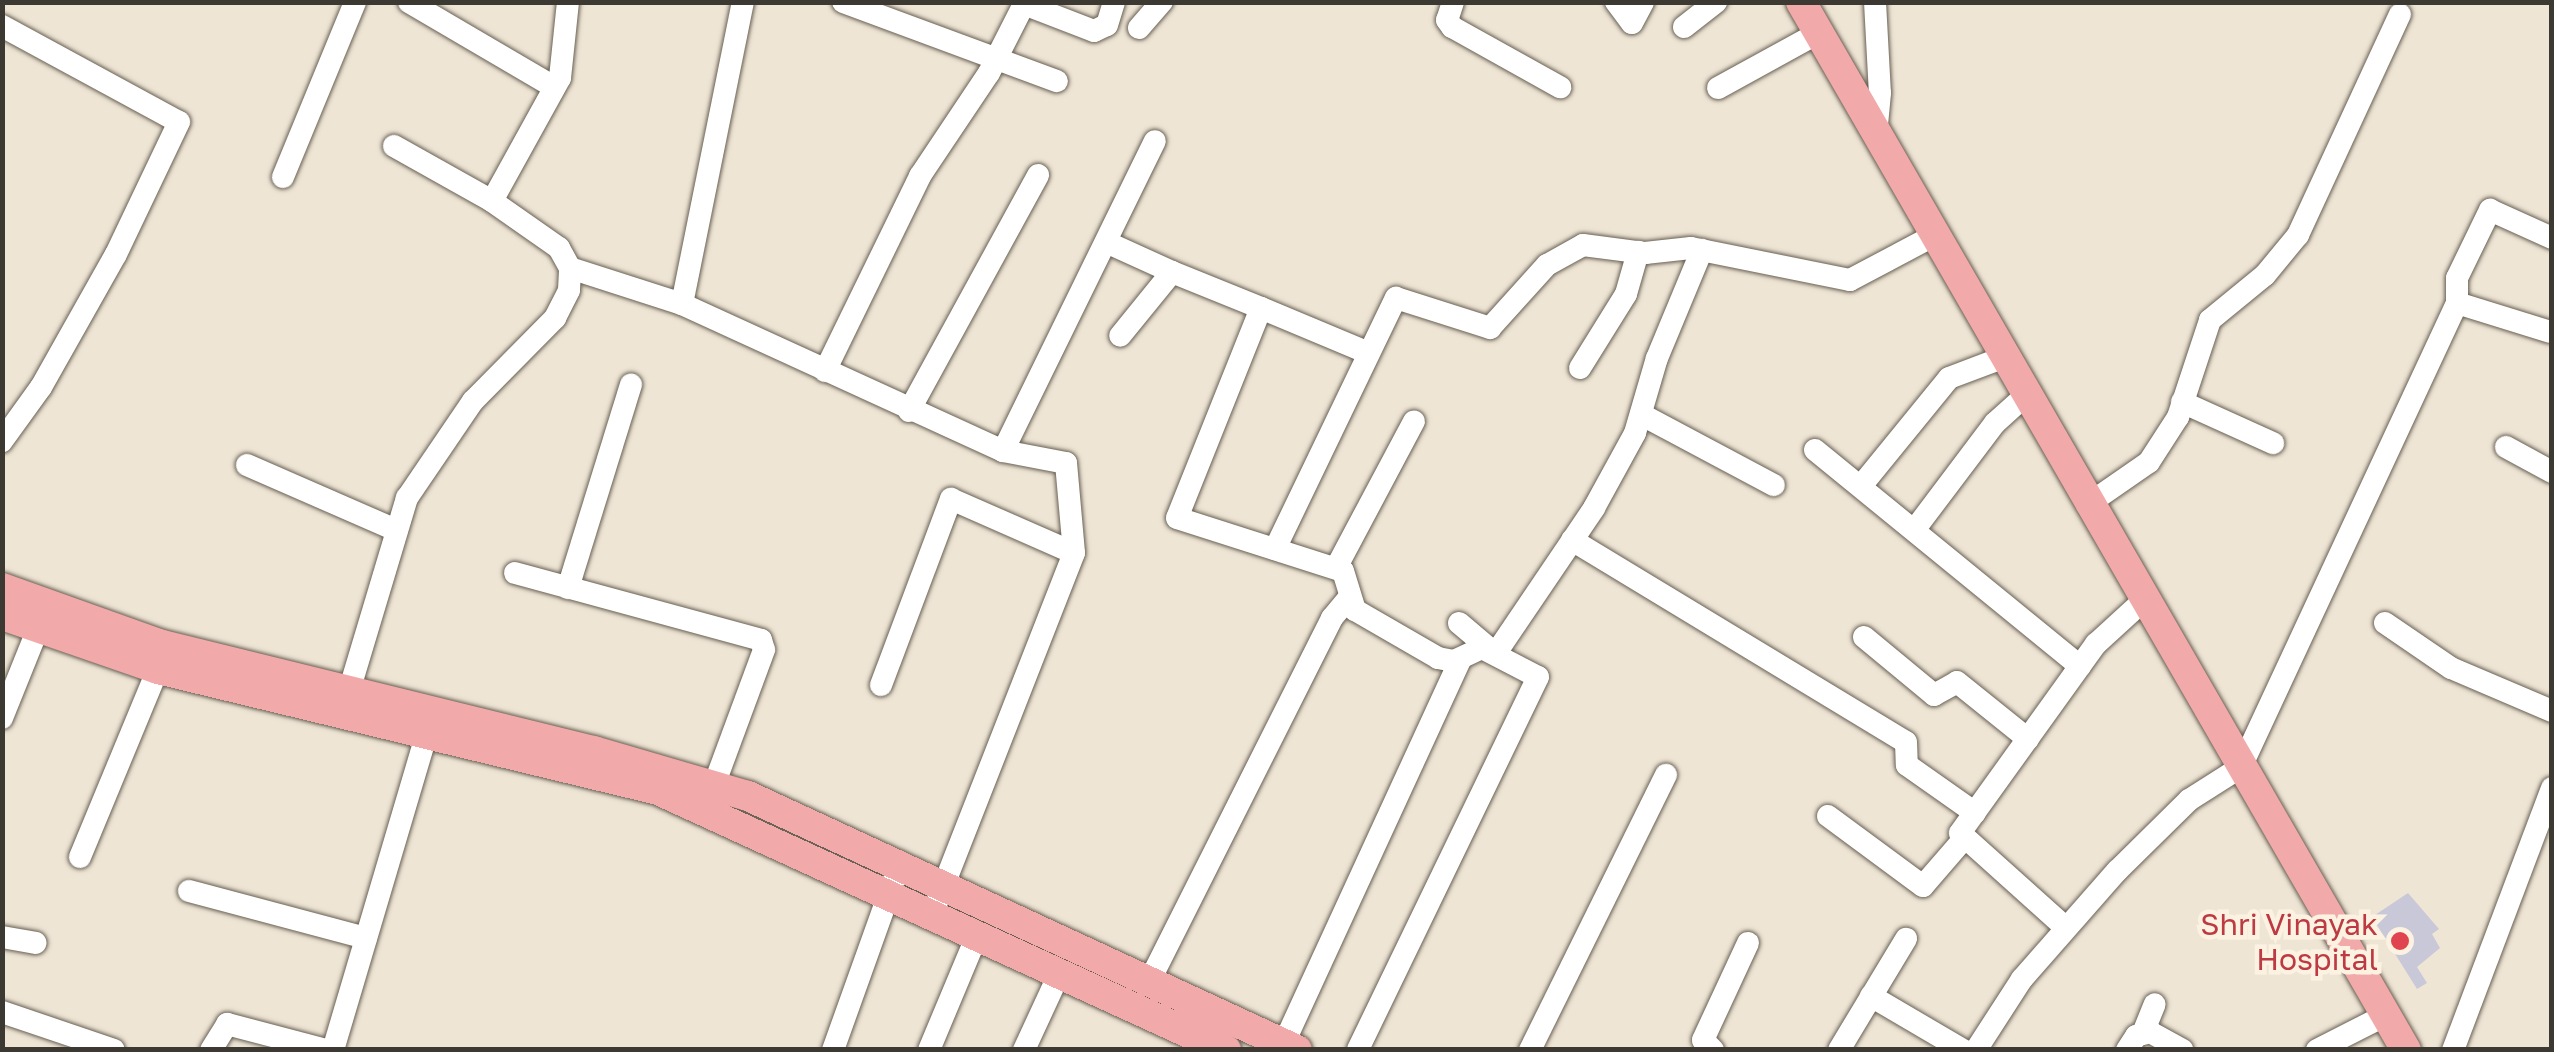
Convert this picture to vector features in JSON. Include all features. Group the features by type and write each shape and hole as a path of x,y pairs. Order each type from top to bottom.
{"main road":[{"path":"1801,2 2024,397 2406,1050"},
{"path":"2,588 162,645 714,785 938,899 1150,980 1290,1046"},
{"path":"2,615 37,631 158,669 658,790 895,879"},
{"path":"938,899 978,935 1226,1050"}],"street":[{"path":"283,177 355,2"},
{"path":"408,2 554,87"},
{"path":"492,201 564,62 568,2"},
{"path":"682,304 742,2"},
{"path":"843,2 1057,82"},
{"path":"825,371 920,176 997,58 1025,3 1094,30 1106,24 1114,2"},
{"path":"1139,28 1162,2"},
{"path":"1453,2 1447,20 1452,26 1560,87"},
{"path":"1616,2 1632,23 1643,2"},
{"path":"1684,27 1716,2"},
{"path":"1875,2 1880,94 1876,135"},
{"path":"2087,506 2149,462 2182,402 2210,320 2265,275 2298,235 2400,14"},
{"path":"2,26 179,122 116,254 42,387 2,441"},
{"path":"1718,88 1818,32"},
{"path":"1003,451 1155,141"},
{"path":"349,690 396,530 417,480 473,400 564,305 570,268 559,248 492,201 394,146"},
{"path":"909,411 1038,175"},
{"path":"1976,1050 2022,979 2066,928 2190,800 2241,767 2456,304 2457,278 2490,210 2552,238"},
{"path":"1275,550 1366,352 1396,298 1490,328 1537,274 1571,248 1595,244 1638,252 1702,250 1850,280 1933,236"},
{"path":"1106,242 1366,352"},
{"path":"1494,652 1572,540 1644,416 1657,358 1702,250"},
{"path":"1580,368 1626,294 1638,252"},
{"path":"570,268 682,304 1003,451 1066,463 1074,553 938,899"},
{"path":"1120,336 1172,272"},
{"path":"2456,304 2550,332"},
{"path":"1261,308 1176,514 1336,568 1348,576 1348,599 1355,610 1438,658 1460,659"},
{"path":"1862,486 1949,378 2002,358"},
{"path":"568,588 631,385"},
{"path":"1914,528 1995,424 2024,397"},
{"path":"2182,402 2273,443"},
{"path":"1644,416 1774,485"},
{"path":"1336,568 1414,421"},
{"path":"2506,448 2552,472"},
{"path":"1815,450 2080,666"},
{"path":"248,464 396,530"},
{"path":"881,684 951,499 1074,553"},
{"path":"1572,540 1906,742 1907,765 1975,813"},
{"path":"515,573 761,640 764,650 714,785"},
{"path":"1150,980 1332,618 1348,599"},
{"path":"2066,928 1962,842 1960,833 2080,666 2143,601"},
{"path":"1358,1050 1539,684 1532,673 1494,652 1459,623"},
{"path":"2385,623 2452,668 2552,711"},
{"path":"2,718 37,631"},
{"path":"1864,637 1934,695 1954,680 2028,738"},
{"path":"1290,1046 1460,659 1475,649 1494,652"},
{"path":"80,857 158,669"},
{"path":"211,1050 227,1024 330,1050 426,736"},
{"path":"1530,1050 1666,776"},
{"path":"2453,1050 2552,788"},
{"path":"1828,816 1923,886 1962,842"},
{"path":"833,1050 895,879"},
{"path":"190,890 366,938"},
{"path":"929,1050 978,935"},
{"path":"2,937 35,943"},
{"path":"1840,1050 1906,938"},
{"path":"1704,1046 1748,943"},
{"path":"1024,1050 1060,972"},
{"path":"1871,996 1963,1050"},
{"path":"2154,1004 2135,1041 2182,1050"},
{"path":"2,1012 114,1050"},
{"path":"2316,1050 2386,1015"}],"building":[{"path":"2408,893 2439,929 2432,934 2440,948 2417,967 2427,983 2417,989 2372,917"}],"place":[{"name":"Shri Vinayak Hospital","path":"2400,941"}]}
